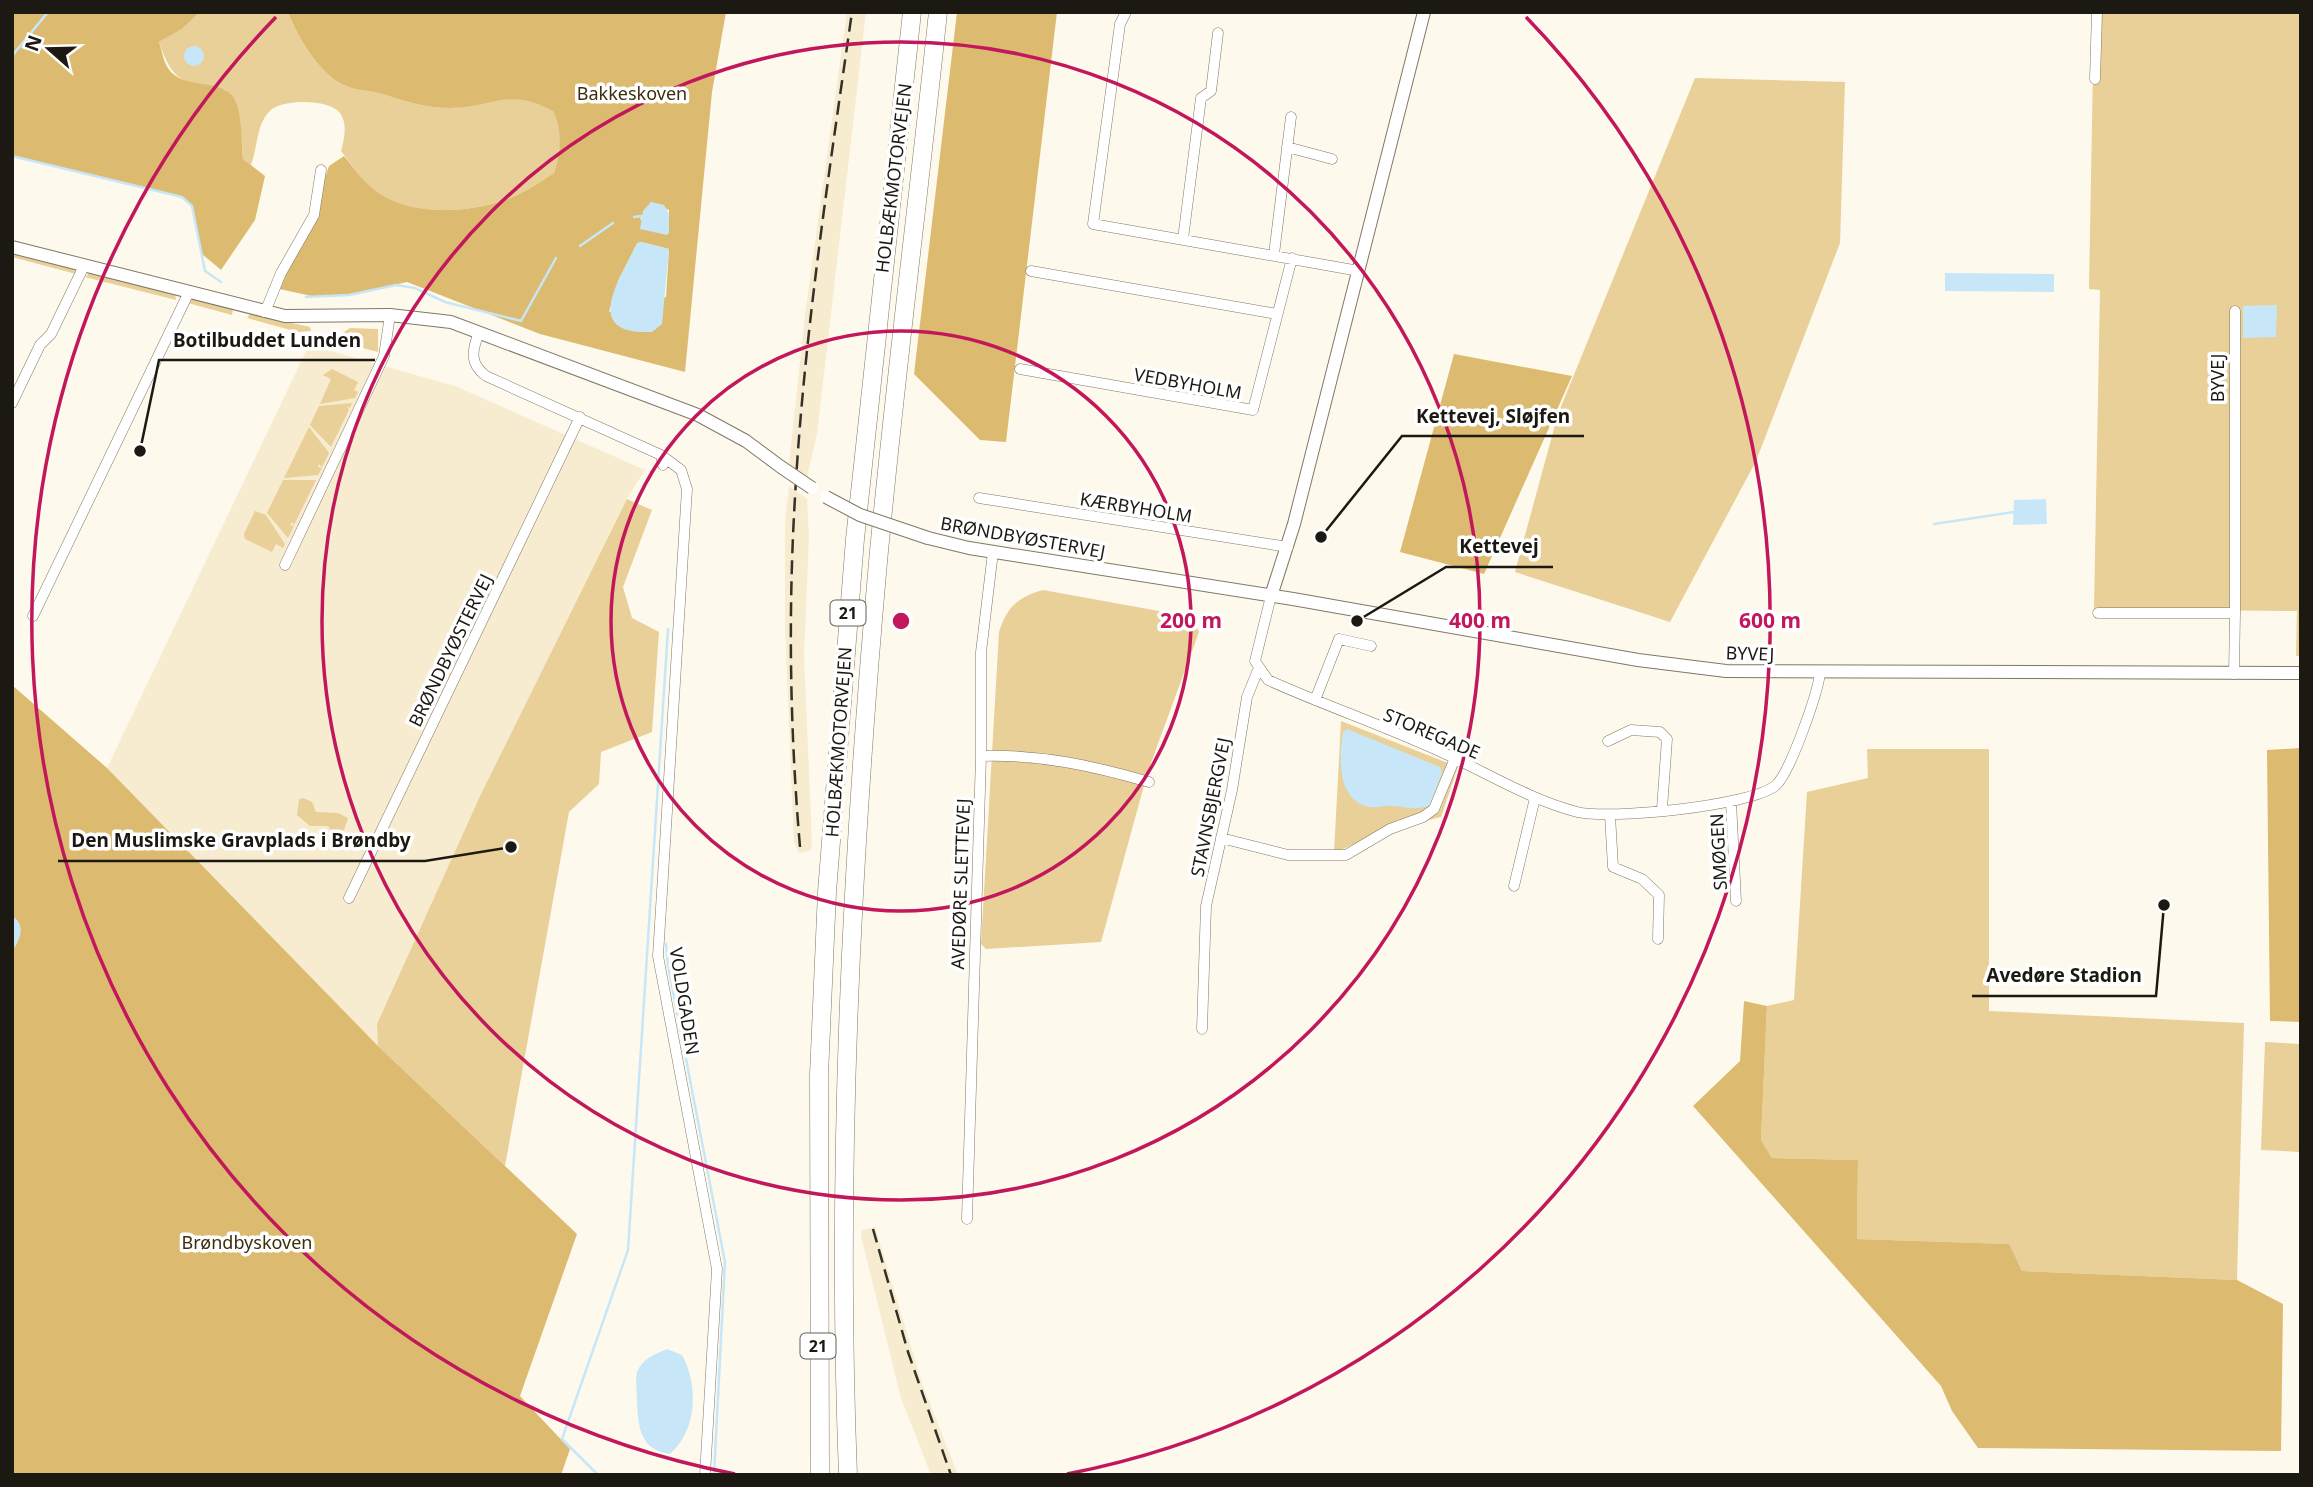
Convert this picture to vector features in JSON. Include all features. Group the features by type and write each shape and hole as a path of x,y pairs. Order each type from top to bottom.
{"highway":[{"name":"HOLBÆKMOTORVEJEN","path":"820,1475 819,1088 828,878 855,539 912,12"},
{"name":"HOLBÆKMOTORVEJEN","path":"848,1475 845,1218 855,865 878,558 938,12"}],"street":[{"path":"1126,12 1120,24 1093,223 1359,271"},
{"path":"1271,596 1288,547 1424,12"},
{"path":"2095,79 2097,12"},
{"path":"1183,239 1201,98 1211,91 1218,33"},
{"path":"1274,254 1291,117"},
{"path":"1287,147 1332,159"},
{"path":"265,312 281,273 314,215 321,170"},
{"name":"BRØNDBYØSTERVEJ","path":"12,247 265,312 310,317 390,315 451,322 698,415 746,441 827,497 860,514 928,538 993,552 1271,596"},
{"name":"VEDBYHOLM","path":"1020,369 1253,410 1292,258"},
{"path":"12,403 40,345 51,334 84,266"},
{"path":"1031,271 1278,314"},
{"path":"33,616 188,292"},
{"name":"BYVEJ","path":"2234,674 2235,311"},
{"path":"285,565 384,356 390,315"},
{"path":"479,332 472,356 480,371 580,416"},
{"name":"BRØNDBYØSTERVEJ","path":"349,898 580,416"},
{"name":"VOLDGADEN","path":"580,416 681,470 687,489 658,956 717,1269 705,1475"},
{"name":"KÆRBYHOLM","path":"979,498 1288,547"},
{"name":"AVEDØRE SLETTEVEJ","path":"967,1219 981,756 981,652 993,552"},
{"name":"BYVEJ","path":"1271,596 1638,660 1726,671 2301,673"},
{"name":"STAVNSBJERGVEJ","path":"1202,1029 1206,906 1247,697 1258,670 1255,657 1271,596"},
{"path":"2098,612 2235,612"},
{"path":"1315,700 1339,639 1371,646"},
{"name":"STOREGADE","path":"1258,670 1268,680 1455,758 1535,798 1579,812 1610,815 1731,802 1775,786 1783,776 1817,693 1820,673"},
{"path":"1608,741 1631,730 1660,732 1667,739 1662,809"},
{"path":"981,756 1020,755 1060,760 1149,782"},
{"path":"1221,838 1289,855 1346,855 1390,829 1423,817 1434,809 1455,758"},
{"path":"1514,886 1535,798"},
{"name":"SMØGEN","path":"1731,802 1736,901"},
{"path":"1610,815 1614,867 1642,879 1659,895 1658,939"}],"shaded area":[{"path":"200,12 288,12 303,43 319,65 336,81 355,89 441,108 517,97 542,103 553,111 560,125 561,141 554,173 516,196 487,205 438,210 404,205 376,192 341,151 345,127 340,113 327,105 307,102 287,103 267,114 260,128 251,165 243,159 240,118 226,90 182,79 170,67 159,42 182,29"},
{"path":"847,12 866,12 817,434 807,477 789,465 805,315"},
{"path":"2094,12 2301,12 2301,656 2296,656 2297,611 2094,609 2100,290 2089,289"},
{"path":"1695,78 1845,82 1840,243 1756,461 1670,622 1515,572 1558,414"},
{"path":"12,251 73,267 76,274 12,257"},
{"path":"91,272 175,294 176,300 85,277"},
{"path":"193,299 233,309 232,315 188,303"},
{"path":"250,314 310,327 311,331 298,332 247,318"},
{"path":"350,328 378,329 378,352 343,343 338,336"},
{"path":"309,345 455,386 645,470 627,499 480,796 377,1024 378,1046 107,768"},
{"path":"332,369 358,382 354,390 358,392 355,398 320,404 331,379 323,375"},
{"path":"352,403 350,408 347,406 349,410 331,447 310,425 319,406"},
{"path":"309,427 329,453 322,467 319,464 318,467 322,468 318,475 284,478"},
{"path":"283,480 316,480 294,525 292,522 290,525 294,526 288,538 267,513"},
{"path":"789,486 807,499 809,537 804,655 812,843 811,850 799,853 794,843 785,626 785,522"},
{"path":"627,499 652,510 623,587 632,618 659,632 652,732 601,752 599,784 569,812 505,1166 378,1046 377,1024 480,796"},
{"path":"255,511 266,515 285,544 283,548 276,544 272,552 245,539 244,534"},
{"path":"1043,590 1192,617 1199,632 1148,771 1101,942 986,949 981,944 999,632 1015,604"},
{"path":"1341,721 1458,767 1441,817 1425,821 1417,816 1334,853"},
{"path":"1867,749 1989,749 1989,1011 2244,1023 2237,1280 2022,1271 2008,1244 1857,1239 1858,1160 1772,1158 1761,1140 1767,1006 1794,1000 1807,792 1868,778"},
{"path":"299,799 312,802 316,812 338,813 348,818 342,836 336,837 328,826 310,826 297,815"},
{"path":"2265,1042 2301,1044 2301,1152 2261,1150"},
{"path":"875,1227 923,1386 958,1475 931,1475 901,1398 861,1236 862,1230"}],"green space":[{"path":"12,12 200,12 182,29 159,42 165,62 174,75 230,93 239,114 243,159 265,176 255,220 221,270 202,254 192,206 182,197 12,156"},
{"name":"Bakkeskoven","path":"288,12 726,12 712,92 685,372 540,334 407,282 349,295 316,297 275,288 305,238 329,166 344,156 368,184 390,200 421,209 455,210 487,205 516,196 554,173 560,134 553,111 525,100 502,100 465,107 441,108 346,86 327,74 319,65","holes":["651,202 669,210 669,233 640,219","641,242 669,249 666,297 609,312 618,281 637,244"]},
{"path":"957,12 1057,12 1006,442 980,440 914,374"},
{"path":"1454,354 1572,376 1484,574 1400,552"},
{"name":"Brøndbyskoven","path":"12,685 107,768 378,1046 577,1234 520,1396 570,1449 561,1475 12,1475 12,951 20,928 12,916"},
{"path":"2301,748 2301,1022 2270,1021 2267,750"},
{"path":"1744,1001 1767,1006 1761,1140 1772,1158 1858,1160 1857,1239 2009,1244 2022,1271 2237,1280 2283,1304 2281,1451 1978,1448 1952,1411 1941,1386 1693,1106 1740,1061"}],"water":[{"path":"190,46 198,46 204,56 198,66 190,66 184,60 184,52"},
{"path":"651,202 664,205 669,214 667,235 640,229 643,211"},
{"path":"637,243 669,249 662,324 652,332 630,331 617,325 611,315 615,288"},
{"path":"1945,273 2054,274 2054,292 1945,291"},
{"path":"2277,305 2276,337 2243,338 2243,306"},
{"path":"2046,499 2047,524 2013,525 2014,500"},
{"path":"1347,729 1440,767 1442,773 1430,805 1416,808 1370,807 1351,796 1345,787 1341,765 1343,732"},
{"path":"12,916 20,928 12,951"},
{"path":"667,1349 682,1355 693,1393 686,1433 670,1454 652,1448 643,1436 638,1419 636,1382 637,1372 642,1364"}],"waterway":[{"path":"12,56 48,12"},
{"path":"12,156 182,197 192,206 205,271 221,282"},
{"path":"634,217 641,216"},
{"path":"580,246 613,223"},
{"path":"306,297 349,295 396,285 415,288 445,302 521,321 556,258"},
{"path":"1934,524 2014,512"},
{"path":"598,1475 562,1439 628,1250 668,629"},
{"path":"666,944 725,1262 714,1475"}],"railway":[{"path":"800,847 791,672 795,497 811,315 852,12"},
{"path":"873,1229 908,1352 951,1475"}],"place":[{"name":"Botilbuddet Lunden","path":"140,451"},
{"name":"Kettevej, Sløjfen","path":"1321,537"},
{"name":"Kettevej","path":"1357,621"},
{"name":"Den Muslimske Gravplads i Brøndby","path":"511,847"},
{"name":"Avedøre Stadion","path":"2164,905"}]}
